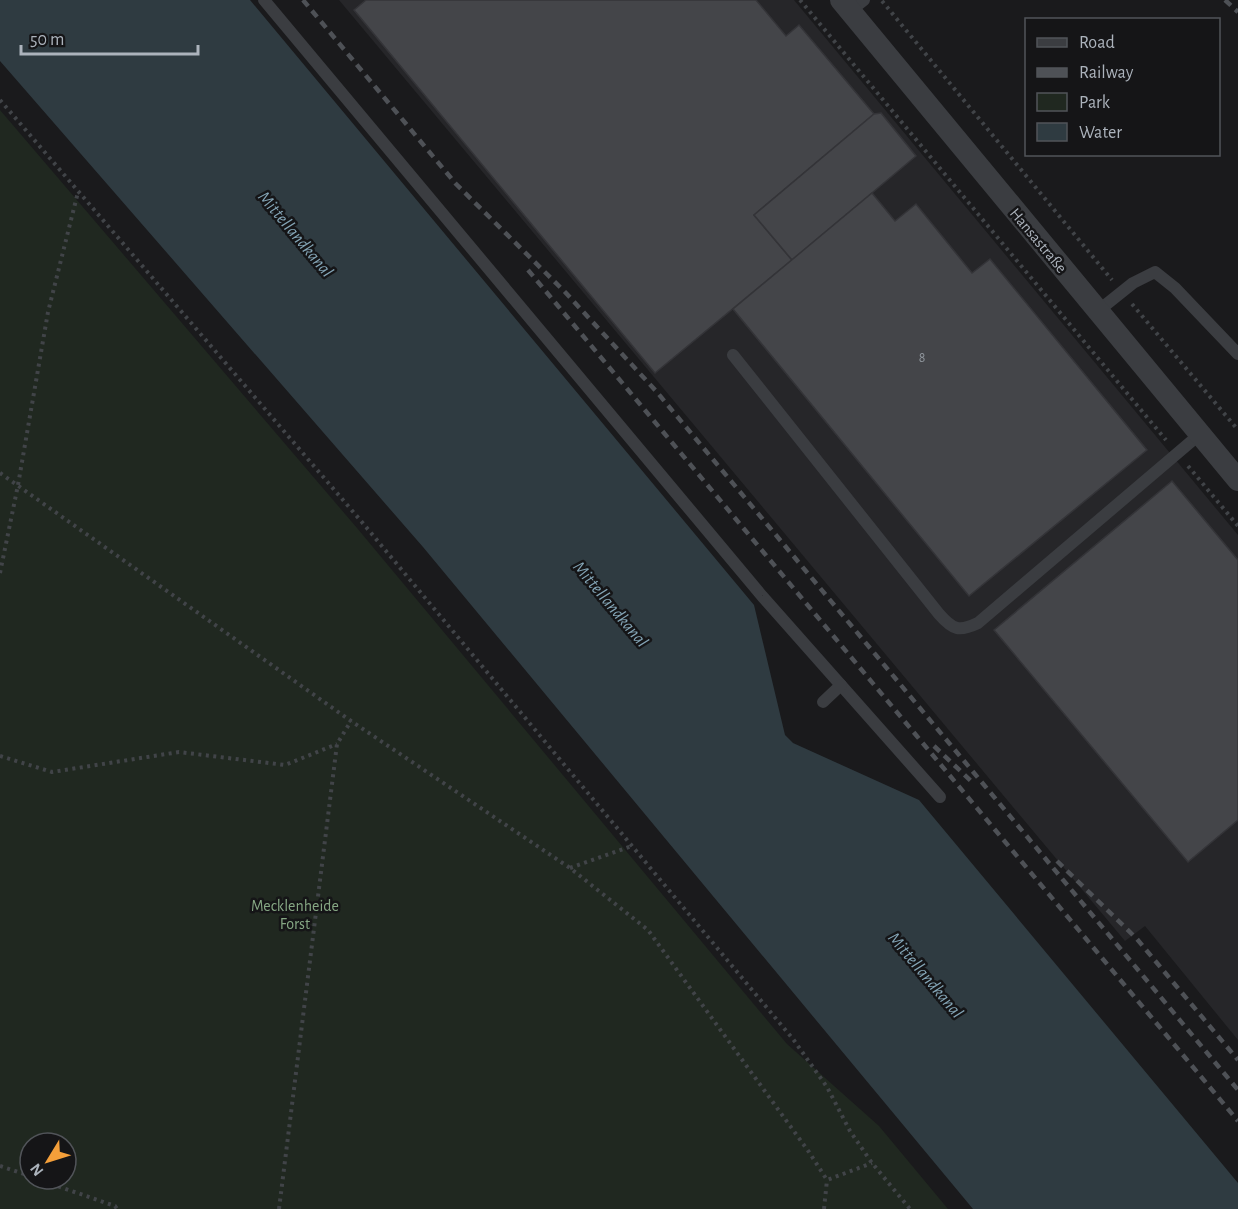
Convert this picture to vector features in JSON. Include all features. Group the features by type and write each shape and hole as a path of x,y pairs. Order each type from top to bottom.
{"street":[{"name":"Hansastraße","path":"852,4 1238,480"}],"lane":[{"path":"264,0 762,596 939,797"},
{"path":"1098,310 1133,282 1155,272 1174,288 1238,354"},
{"path":"733,355 947,624 957,629 965,630 978,624 1200,434"},
{"path":"823,702 841,685"}],"path":[{"path":"800,0 1238,526"},
{"path":"881,0 1238,430"},
{"path":"0,100 361,521 793,1039 827,1087 850,1131 872,1163 910,1209"},
{"path":"0,573 48,312 79,192"},
{"path":"0,473 351,721 570,868 648,930 827,1180 824,1209"},
{"path":"279,1209 337,744 351,721"},
{"path":"0,756 52,772 179,752 285,765 337,744"},
{"path":"570,868 632,846"},
{"path":"827,1180 872,1163"},
{"path":"0,1166 18,1172"},
{"path":"70,1191 124,1209"}],"shaded area":[{"path":"339,0 794,0 1238,535 1238,1040 1145,926 1125,941"}],"green space":[{"name":"Mecklenheide Forst","path":"0,110 357,528 787,1044 879,1126 948,1209 0,1209"}],"water":[{"name":"Mittellandkanal","path":"0,0 250,0 754,605 785,735 793,743 919,800 1238,1183 1238,1209 973,1209 423,547 0,61"}],"building":[{"path":"366,0 756,0 786,36 799,25 874,114 754,215 792,260 655,373 354,10"},
{"path":"881,113 916,156 792,260 754,215 874,114"},
{"path":"872,193 895,221 916,204 972,273 990,259 1147,450 969,596 733,309"},
{"path":"1172,481 1238,560 1238,820 1188,862 994,630"}],"railway":[{"path":"303,0 456,184 565,292 656,391 1238,1090"},
{"path":"1225,0 1238,12"},
{"path":"528,270 1238,1121"},
{"path":"934,746 971,781"},
{"path":"1057,861 1137,939 1238,1060"}]}
